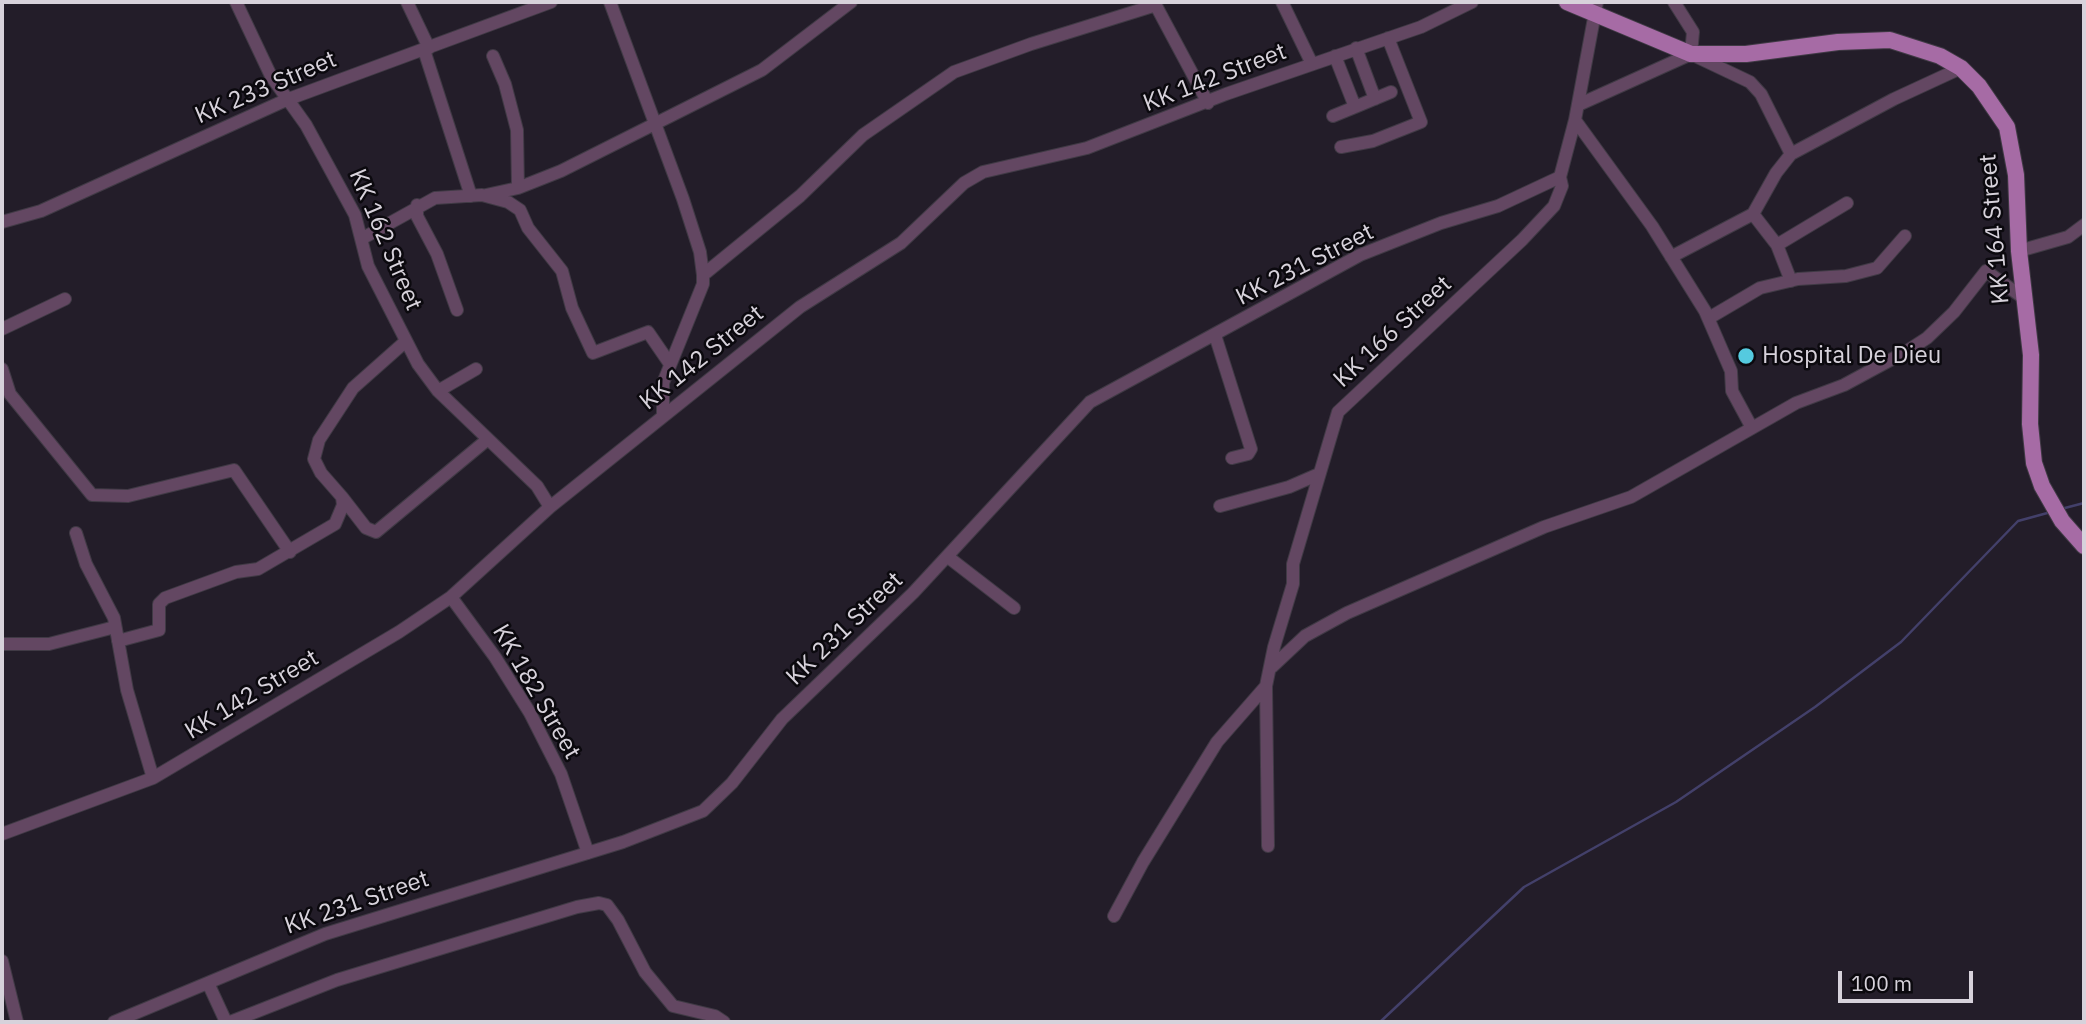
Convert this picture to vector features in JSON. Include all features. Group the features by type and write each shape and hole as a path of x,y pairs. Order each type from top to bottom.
{"main road":[{"name":"KK 164 Street","path":"1567,2 1597,8 1691,54 1746,54 1890,40 1917,47 1961,68 1979,86 2007,127 2016,176 2019,251 2031,355 2030,424 2034,463 2042,486 2062,521 2084,545"}],"street":[{"name":"KK 162 Street","path":"236,2 286,100 327,161 355,215 368,266 418,364 438,391 537,486 550,507"},
{"path":"407,2 427,49 477,196"},
{"name":"KK 233 Street","path":"2,222 53,205 286,100 551,2"},
{"path":"610,2 692,225 703,275 703,284 663,383 663,416"},
{"path":"363,238 416,205 435,198 477,196 518,188 656,125 762,70 850,2"},
{"path":"1282,2 1312,64"},
{"name":"KK 142 Street","path":"2,834 153,778 399,632 451,597 550,507 800,307 901,243 964,183 983,173 1087,148 1356,48 1421,27 1472,2"},
{"path":"1674,2 1693,32 1691,54"},
{"path":"703,275 800,196 863,135 954,72 1031,44 1155,4 1208,103"},
{"name":"KK 166 Street","path":"1268,846 1266,686 1274,647 1293,584 1293,564 1338,412 1522,240 1554,206 1562,186 1560,177 1575,120 1597,8"},
{"path":"1341,148 1373,141 1421,122 1388,38"},
{"path":"1356,48 1375,99"},
{"path":"1578,105 1691,54 1750,82 1761,94 1791,154"},
{"path":"493,56 505,84 517,130 518,188"},
{"path":"1335,56 1355,107"},
{"path":"1671,257 1753,215 1776,173 1791,154 1894,99 1961,68"},
{"path":"1333,116 1391,92"},
{"path":"1575,120 1671,257 1709,318 1731,371 1732,391 1752,428"},
{"name":"KK 231 Street","path":"114,1022 325,933 657,831 704,810 718,800 782,719 948,556 1090,402 1360,255 1441,223 1497,206 1560,177"},
{"path":"477,196 508,202 520,210 528,228 562,271 572,308 593,353 648,332 670,364"},
{"path":"1777,245 1847,203"},
{"path":"416,205 417,216 437,254 457,310"},
{"path":"1753,215 1777,245 1791,281"},
{"path":"2019,251 2068,237 2084,225"},
{"path":"1709,318 1760,288 1791,281 1846,276 1877,268 1905,236"},
{"path":"1272,667 1305,636 1347,613 1544,527 1630,497 1796,403 1844,385 1927,338 1954,312 1986,271 2025,299"},
{"path":"2,329 65,299"},
{"path":"1215,335 1251,449 1248,454 1232,458"},
{"path":"406,341 353,388 319,440 314,460 321,473 366,528 376,532 488,439"},
{"path":"2,369 10,394 92,495 128,496 234,470 290,552"},
{"path":"438,391 477,369"},
{"path":"1220,506 1289,487 1319,474"},
{"path":"118,640 159,630 159,604 165,598 224,576 258,569 290,552 335,523 343,505 342,497"},
{"path":"76,533 86,564 113,614 127,690 153,778"},
{"path":"948,556 1014,608"},
{"name":"KK 182 Street","path":"451,597 495,657 530,713 561,774 588,853"},
{"path":"2,644 50,644 115,626"},
{"path":"1114,916 1143,862 1217,742 1248,702 1266,686"},
{"path":"208,983 228,1022 337,980 577,906 599,903 607,905 618,920 645,972 673,1006 715,1016 724,1022"},
{"path":"2,961 17,1022"}],"waterway":[{"path":"2061,509 2084,503"},
{"path":"1380,1022 1524,887 1676,802 1815,707 1901,642 2018,521 2051,512"}],"place":[{"name":"Hospital De Dieu","path":"1746,356"}]}
